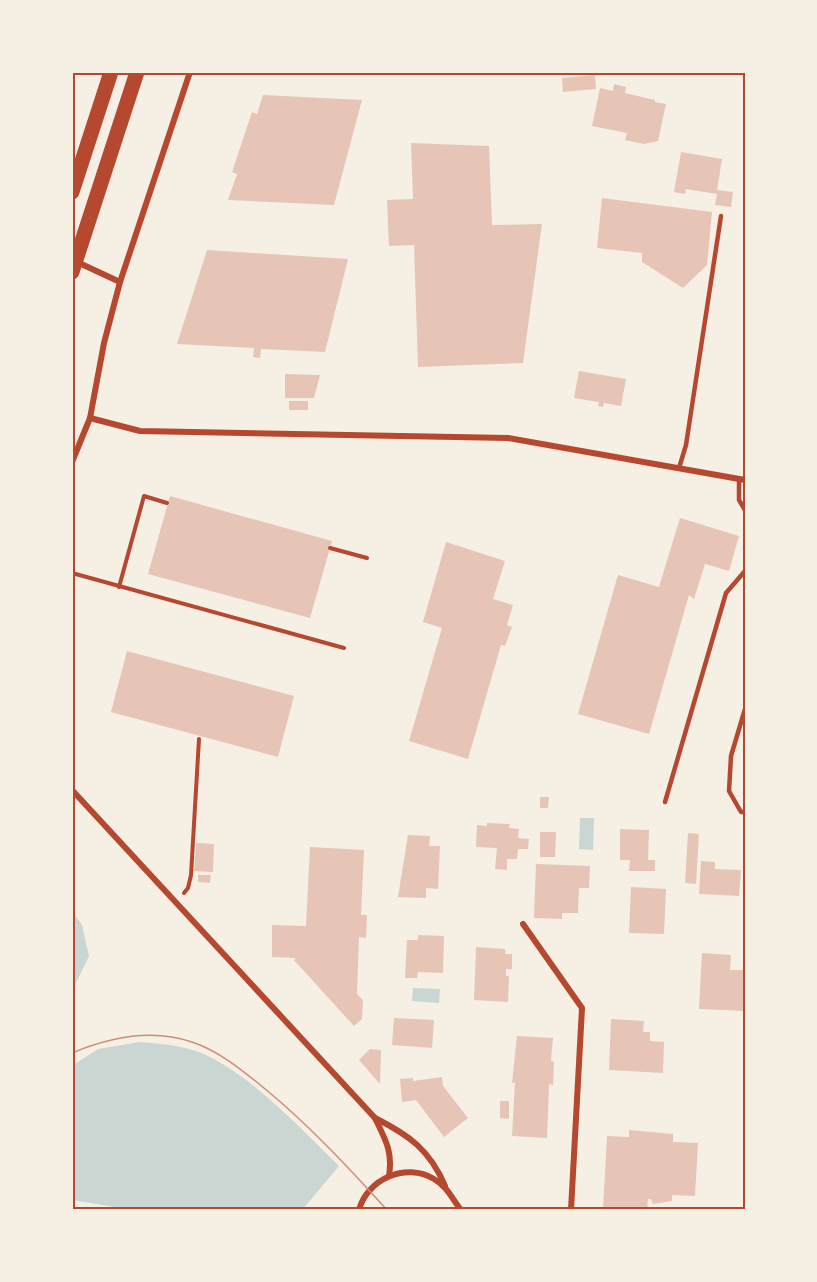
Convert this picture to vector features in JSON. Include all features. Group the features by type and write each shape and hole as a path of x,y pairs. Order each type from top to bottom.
{"main road":[{"path":"72,192 111,72"},
{"path":"73,266 136,72"}],"street":[{"path":"72,462 90,418 104,343 120,282 190,72"},
{"path":"73,266 120,282"},
{"path":"90,418 140,431 508,438 742,479"},
{"path":"72,790 375,1118 388,1145 391,1163 389,1176"},
{"path":"523,924 582,1008 571,1210"},
{"path":"375,1118 407,1135 425,1151 438,1169 459,1209"},
{"path":"359,1210 369,1190 389,1176 404,1172 419,1173 445,1186"}],"lane":[{"path":"679,468 686,445 721,216"},
{"path":"742,479 739,501 745,510"},
{"path":"665,802 726,594 745,571"},
{"path":"745,709 731,756 729,791 741,812 745,812"}],"path":[{"path":"119,587 144,496 167,503"},
{"path":"330,548 367,558"},
{"path":"72,573 344,648"},
{"path":"176,902 188,888 191,875 199,739"}],"shaded area":[{"path":"580,818 594,818 593,850 579,849"},
{"path":"72,911 82,925 89,956 74,987 72,985"},
{"path":"413,988 440,989 439,1003 412,1001"},
{"path":"140,1042 186,1048 212,1058 230,1069 247,1080 279,1108 339,1166 302,1210 133,1210 72,1200 72,1066 98,1049"}],"building":[{"path":"595,75 596,89 563,92 562,78"},
{"path":"614,84 626,87 625,93 666,104 658,141 644,144 625,140 627,133 592,126 600,88 613,91"},
{"path":"263,95 362,100 334,205 228,200 237,174 232,172 252,112 257,114"},
{"path":"411,143 489,146 492,225 542,224 523,363 418,367 414,245 389,246 387,200 413,199"},
{"path":"681,152 722,159 717,190 733,192 731,207 715,205 717,194 686,189 685,194 674,192"},
{"path":"602,198 712,212 707,265 683,288 642,262 642,253 597,248"},
{"path":"207,250 348,259 325,352 261,349 260,358 253,357 254,348 177,344"},
{"path":"579,371 626,379 621,406 604,403 603,407 598,406 599,402 574,398"},
{"path":"285,374 320,375 314,398 285,398"},
{"path":"289,401 308,401 308,410 289,410"},
{"path":"170,496 332,541 310,618 148,574"},
{"path":"680,518 739,536 729,571 705,564 694,599 689,595 649,734 578,714 618,575 659,587"},
{"path":"446,542 505,561 493,599 513,605 507,625 512,627 505,646 501,645 468,759 409,741 442,628 423,622"},
{"path":"127,651 294,696 278,757 111,712"},
{"path":"540,797 549,797 548,808 540,808"},
{"path":"487,823 510,824 509,828 519,829 518,838 529,839 528,849 518,849 517,859 507,859 507,870 495,869 497,848 476,847 477,825 487,826"},
{"path":"620,829 649,830 648,860 655,860 655,871 629,871 630,860 620,860"},
{"path":"540,832 556,832 555,857 540,857"},
{"path":"688,833 699,834 696,884 685,883"},
{"path":"408,835 430,836 429,846 440,846 438,889 426,888 426,898 398,897"},
{"path":"196,843 214,844 213,872 194,871"},
{"path":"310,847 364,850 361,915 367,915 366,938 359,937 357,994 363,1000 362,1019 354,1026 294,960 296,958 272,957 272,925 306,926"},
{"path":"701,861 715,862 715,869 741,870 739,896 699,894"},
{"path":"536,864 590,866 589,888 579,888 578,913 562,913 562,919 534,918"},
{"path":"198,875 211,875 210,883 198,882"},
{"path":"631,887 666,889 664,934 629,933"},
{"path":"418,935 444,936 443,973 418,972 417,978 405,978 407,940 418,940"},
{"path":"476,947 505,949 505,954 512,954 512,969 506,969 506,976 509,976 508,1002 474,1000"},
{"path":"702,953 731,955 730,970 745,970 745,1011 699,1009"},
{"path":"394,1018 434,1020 432,1048 392,1045"},
{"path":"611,1019 644,1021 643,1032 650,1032 650,1041 664,1042 663,1073 609,1070"},
{"path":"517,1036 553,1038 551,1061 554,1062 553,1085 549,1084 547,1138 512,1136 515,1082 512,1083"},
{"path":"370,1049 381,1050 380,1084 359,1060"},
{"path":"442,1077 443,1086 468,1118 444,1137 416,1100 402,1102 400,1079 413,1078 413,1081"},
{"path":"500,1101 509,1101 509,1119 500,1118"},
{"path":"629,1130 673,1134 673,1142 698,1143 695,1196 672,1195 672,1201 653,1204 651,1199 648,1199 647,1210 603,1210 607,1136 629,1137"}],"tram line":[{"path":"72,1053 116,1039 146,1035 177,1038 212,1050 247,1074 281,1102 343,1162 387,1210"}]}
